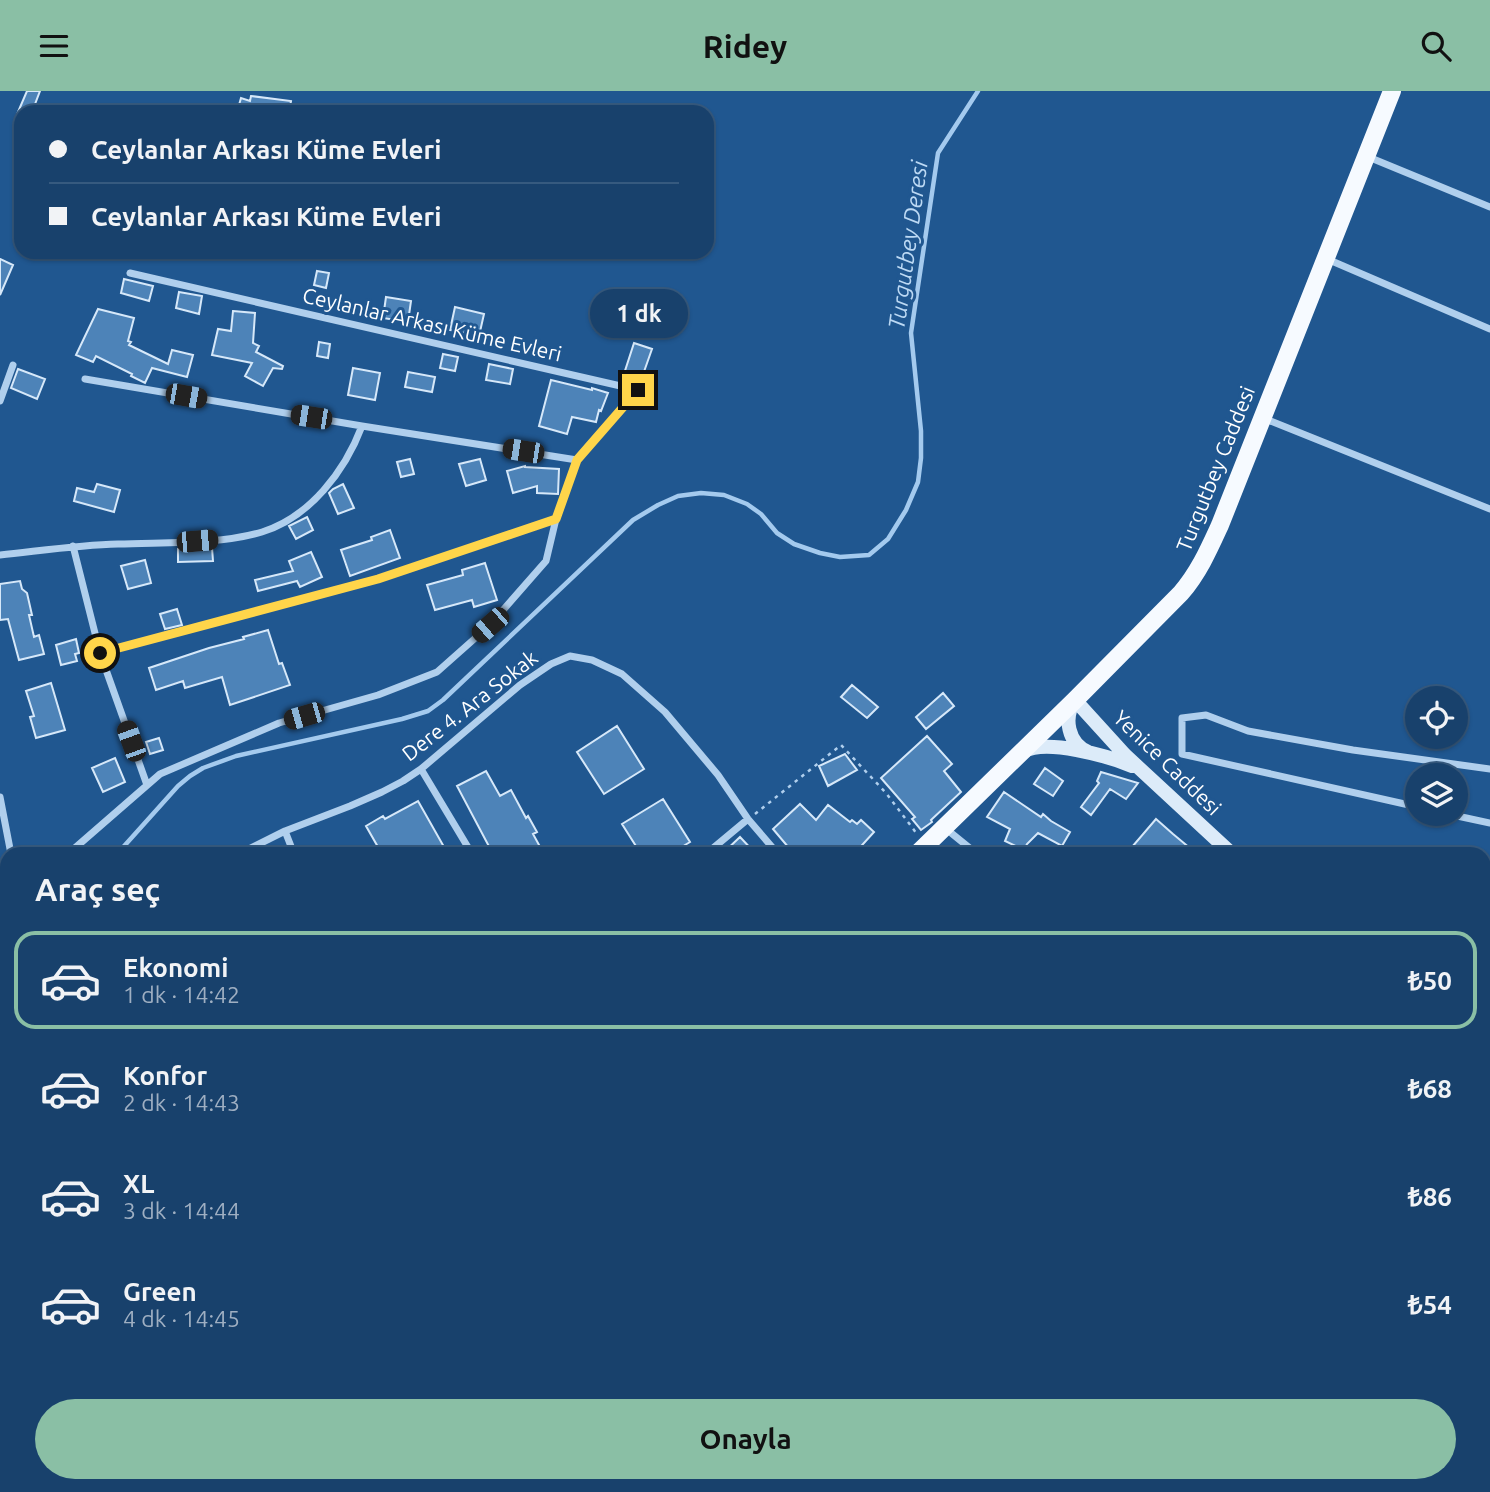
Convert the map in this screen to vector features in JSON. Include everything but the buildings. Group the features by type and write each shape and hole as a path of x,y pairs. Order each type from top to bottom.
{"main road":[{"name":"Turgutbey Caddesi","path":"923,847 1193,579 1220,525 1392,91"}],"street":[{"path":"1366,156 1490,207"},
{"path":"1325,259 1490,330"},
{"name":"Ceylanlar Arkası Küme Evleri","path":"76,847 160,774 279,723 377,695 437,672 490,625 545,561 556,519 577,460 638,390 130,273"},
{"path":"0,401 13,365"},
{"path":"85,379 577,460"},
{"path":"1262,418 1490,509"},
{"path":"0,555 73,547 229,538 274,527 306,507 335,478 362,426"},
{"path":"100,653 378,579 556,519"},
{"path":"73,547 100,653 147,785"},
{"name":"Dere 4. Ara Sokak","path":"253,847 285,831 372,797 422,769 520,685 551,664 570,656 592,660 622,674 665,712 718,775 748,819 772,847"},
{"path":"1074,700 1068,714 1069,726 1078,745 1088,753"},
{"name":"Yenice Caddesi","path":"1074,700 1140,769 1224,847"},
{"path":"1405,804 1182,754 1182,718 1206,715 1248,731 1447,763"},
{"path":"1018,755 1029,748 1088,753 1140,769"},
{"path":"1468,766 1490,769"},
{"path":"422,769 468,847"},
{"path":"0,797 10,847"},
{"path":"1468,818 1490,823"},
{"path":"714,847 748,819"},
{"path":"944,827 968,847"},
{"path":"285,831 291,847"}],"path":[{"path":"748,819 841,745 886,793 920,847"}],"waterway":[{"name":"Turgutbey Deresi","path":"123,847 178,786 203,768 236,756 428,711 443,700 633,520 678,496 701,493 724,495 747,504 761,514 777,533 794,544 820,553 840,557 869,555 888,539 906,510 918,482 921,431 911,333 938,153 978,91"}],"route":[{"path":"100,653 378,579 556,519 577,460 638,390"}]}
